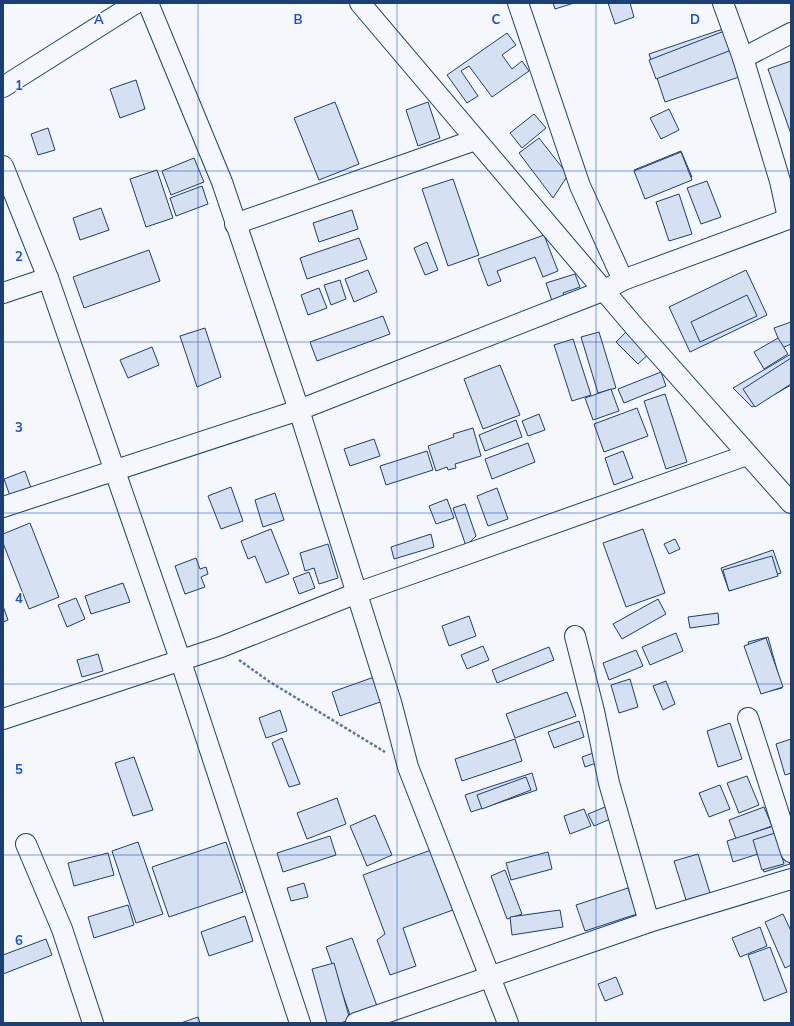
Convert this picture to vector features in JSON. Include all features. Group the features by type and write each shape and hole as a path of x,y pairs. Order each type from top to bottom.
{"street":[{"path":"6,81 136,3"},
{"path":"148,3 222,182 299,410 391,702 408,767 491,976 508,1023"},
{"path":"360,3 475,140 747,455 791,503"},
{"path":"518,3 580,186 623,280"},
{"path":"3,507 299,410 605,290 623,280 790,218 743,58 723,3"},
{"path":"743,58 791,33"},
{"path":"235,224 475,140"},
{"path":"3,166 48,278 180,659 300,1023"},
{"path":"3,293 48,278"},
{"path":"3,719 180,659 221,647 357,593 747,455"},
{"path":"575,636 594,711 609,783 649,922"},
{"path":"748,718 791,852"},
{"path":"26,844 62,929 93,1023"},
{"path":"356,1023 649,922 791,879"}],"path":[{"path":"221,647 270,682 408,767"}],"building":[{"path":"553,3 574,3 555,9"},
{"path":"608,3 630,3 634,17 615,24"},
{"path":"726,28 742,76 665,102 649,54"},
{"path":"727,30 734,49 656,79 649,60"},
{"path":"507,33 516,45 502,55 512,69 522,61 529,71 492,97 469,66 461,71 478,96 467,103 447,75"},
{"path":"791,61 791,134 768,69"},
{"path":"136,80 145,109 120,118 110,89"},
{"path":"335,102 359,164 319,180 294,118"},
{"path":"428,102 440,138 418,146 406,110"},
{"path":"669,109 679,130 661,139 650,118"},
{"path":"534,114 546,128 522,148 510,133"},
{"path":"48,128 55,150 38,155 31,134"},
{"path":"539,138 568,175 553,198 519,153"},
{"path":"681,151 692,177 645,196 634,170"},
{"path":"681,152 692,180 645,199 634,171"},
{"path":"194,158 204,182 171,195 162,171"},
{"path":"157,170 173,218 146,227 130,179"},
{"path":"453,179 479,255 448,266 422,189"},
{"path":"707,181 721,217 701,224 687,188"},
{"path":"202,186 208,204 176,216 170,198"},
{"path":"679,194 692,234 669,241 656,202"},
{"path":"101,208 109,230 80,240 73,218"},
{"path":"352,210 358,229 319,242 313,223"},
{"path":"544,235 558,271 543,277 535,257 497,271 501,281 488,286 478,259"},
{"path":"359,238 367,259 307,279 300,258"},
{"path":"427,242 438,270 425,275 414,248"},
{"path":"149,250 160,281 84,308 73,277"},
{"path":"368,270 377,292 354,302 345,279"},
{"path":"746,270 767,315 690,352 669,307"},
{"path":"575,274 580,287 563,293 566,303 554,307 546,283"},
{"path":"340,280 346,299 331,305 324,285"},
{"path":"319,288 327,308 308,315 301,295"},
{"path":"747,295 757,316 700,342 691,322"},
{"path":"383,316 390,334 317,361 310,342"},
{"path":"791,322 791,344 782,348 774,328"},
{"path":"631,327 653,350 638,364 616,342"},
{"path":"205,328 221,377 197,387 180,336"},
{"path":"599,332 616,388 598,393 581,337"},
{"path":"778,338 788,354 764,369 754,352"},
{"path":"573,339 591,395 572,401 554,345"},
{"path":"152,347 159,365 128,378 120,360"},
{"path":"791,354 791,385 752,407 733,388"},
{"path":"791,358 791,384 755,407 743,389"},
{"path":"500,365 520,415 483,429 464,379"},
{"path":"661,372 666,386 624,403 618,389"},
{"path":"611,389 619,411 593,420 585,398"},
{"path":"665,394 687,462 666,469 644,401"},
{"path":"637,408 648,436 604,452 594,424"},
{"path":"539,414 545,430 528,436 522,421"},
{"path":"516,420 522,437 485,451 479,435"},
{"path":"473,428 481,456 455,464 456,468 448,470 447,467 436,471 428,446 454,437 453,434"},
{"path":"374,439 380,456 350,466 344,449"},
{"path":"528,443 535,462 492,479 485,459"},
{"path":"427,451 433,470 386,485 380,466"},
{"path":"623,451 633,478 614,485 605,458"},
{"path":"25,471 31,488 10,496 4,479"},
{"path":"231,487 243,521 221,529 208,496"},
{"path":"497,488 508,519 488,526 477,496"},
{"path":"275,493 284,520 263,527 255,500"},
{"path":"447,499 454,518 436,524 429,506"},
{"path":"465,504 476,536 466,546 453,508"},
{"path":"30,523 59,597 29,609 3,543 3,534"},
{"path":"271,529 289,574 266,583 255,556 248,559 241,541"},
{"path":"643,529 665,593 626,607 603,543"},
{"path":"431,534 434,547 394,559 391,547"},
{"path":"675,539 680,549 669,554 664,544"},
{"path":"328,544 338,578 319,584 314,568 305,571 300,553"},
{"path":"773,550 781,573 729,591 721,568"},
{"path":"772,556 778,576 729,591 723,570"},
{"path":"196,558 200,569 206,567 208,574 201,577 205,587 185,594 175,566"},
{"path":"309,572 315,588 299,594 293,578"},
{"path":"123,583 130,602 91,614 85,596"},
{"path":"76,598 85,619 67,627 58,605"},
{"path":"658,599 666,614 622,639 613,624"},
{"path":"3,606 8,620 3,622"},
{"path":"718,613 719,624 690,628 688,617"},
{"path":"469,616 476,636 449,646 442,626"},
{"path":"676,633 683,651 650,665 642,647"},
{"path":"768,637 782,688 762,693 748,642"},
{"path":"766,638 783,687 761,694 744,646"},
{"path":"483,646 489,660 467,669 461,655"},
{"path":"549,647 554,660 497,683 492,670"},
{"path":"636,650 643,666 609,680 603,663"},
{"path":"98,654 103,671 82,677 77,660"},
{"path":"377,676 386,700 340,716 332,692"},
{"path":"630,679 638,707 619,713 611,685"},
{"path":"666,681 675,704 663,710 653,686"},
{"path":"567,692 576,716 515,738 506,714"},
{"path":"280,710 287,731 266,738 259,718"},
{"path":"579,721 584,737 554,748 548,732"},
{"path":"730,723 742,759 718,767 707,731"},
{"path":"282,738 300,784 289,787 272,743"},
{"path":"515,739 522,761 462,781 455,759"},
{"path":"791,739 791,773 785,775 776,744"},
{"path":"593,753 596,763 585,767 582,757"},
{"path":"134,757 153,810 133,816 115,763"},
{"path":"532,773 537,790 471,812 465,795"},
{"path":"747,776 759,805 739,813 727,783"},
{"path":"526,777 531,790 482,809 477,795"},
{"path":"720,785 730,809 709,817 699,793"},
{"path":"337,798 346,824 307,839 297,813"},
{"path":"610,805 615,817 594,826 588,814"},
{"path":"764,807 772,826 736,839 729,820"},
{"path":"584,809 591,826 570,834 564,816"},
{"path":"375,815 392,855 367,866 350,826"},
{"path":"777,825 790,864 764,872 758,854 733,862 727,841"},
{"path":"775,833 784,864 762,870 753,840"},
{"path":"330,836 336,855 283,872 277,853"},
{"path":"138,842 163,914 136,923 112,851"},
{"path":"226,842 243,892 169,917 152,867"},
{"path":"431,850 453,910 403,928 416,966 390,975 377,940 385,934 363,875"},
{"path":"548,852 552,869 511,880 506,863"},
{"path":"108,853 114,875 74,886 68,863"},
{"path":"698,854 710,893 686,900 674,861"},
{"path":"505,870 522,914 507,919 491,876"},
{"path":"304,883 308,897 291,901 287,888"},
{"path":"628,888 637,914 585,931 576,905"},
{"path":"128,905 134,925 94,938 88,917"},
{"path":"560,910 563,927 512,935 510,917"},
{"path":"783,914 791,931 791,965 785,968 765,922"},
{"path":"245,916 253,941 209,956 201,932"},
{"path":"760,927 767,946 740,957 732,938"},
{"path":"352,938 377,1006 350,1015 326,947"},
{"path":"46,939 52,955 3,974 3,955"},
{"path":"770,947 787,992 764,1001 748,955"},
{"path":"334,963 350,1020 340,1023 327,1023 312,969"},
{"path":"616,977 623,994 605,1001 598,984"},
{"path":"198,1017 200,1023 181,1023"}]}
